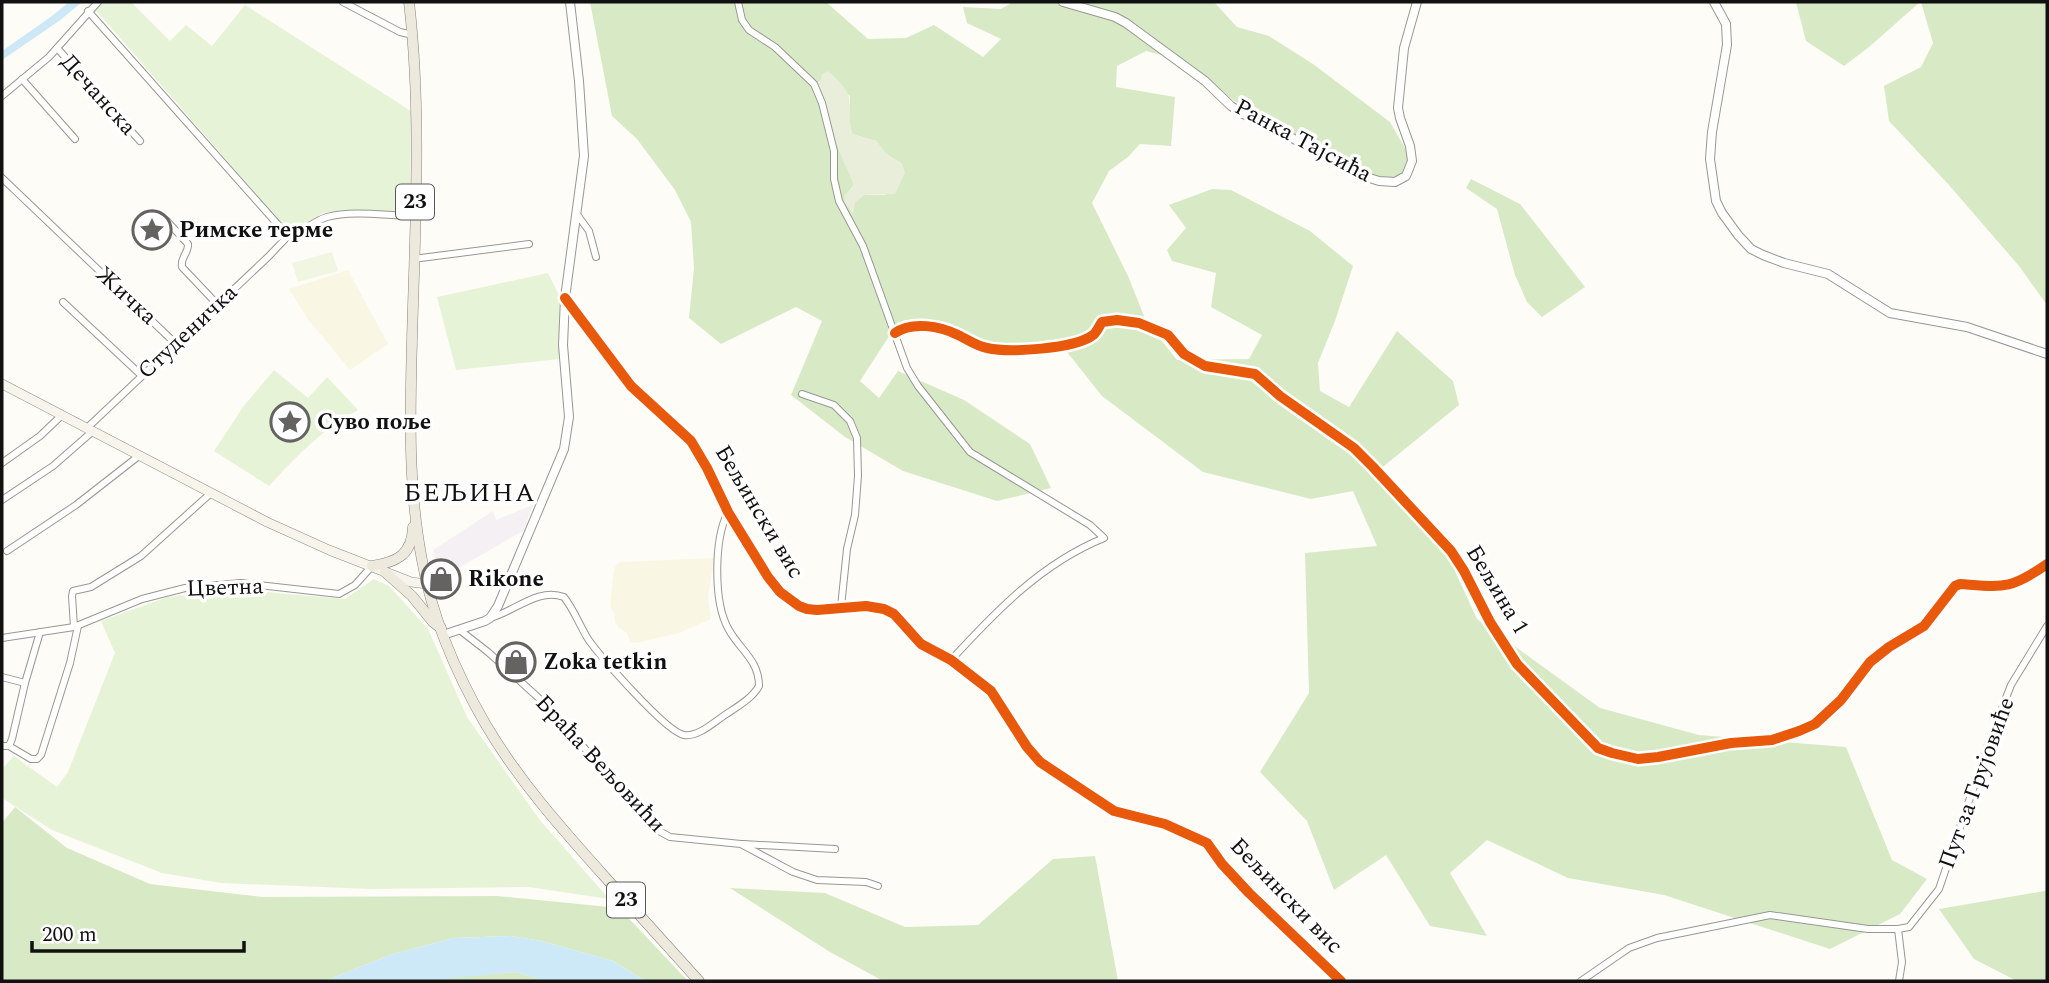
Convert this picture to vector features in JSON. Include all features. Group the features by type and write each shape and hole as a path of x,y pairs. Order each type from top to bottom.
{"main road":[{"name":"23","path":"409,2 413,35 416,147 411,437 416,513 427,584 442,631 466,687 511,764 544,807 699,981"},
{"path":"2,384 289,533 385,572 415,583 427,584"},
{"path":"372,566 392,562 403,555 411,540 416,513"},
{"path":"385,572 412,596 442,631"}],"street":[{"path":"2,96 49,57 98,2"},
{"path":"343,2 400,32 413,35"},
{"path":"490,618 509,583 564,449 568,430 563,345 565,298 583,173 584,145 570,2"},
{"path":"738,2 742,20 749,30 775,47 814,84 822,103 834,151 834,179 839,201 863,246 907,368 918,386 970,452 1090,525 1104,538 1053,564 1027,584 951,660"},
{"name":"Ранка Тајсића","path":"1063,2 1125,23 1205,81 1242,114 1371,180 1395,182 1409,172 1412,161 1398,108 1404,48 1417,2"},
{"path":"1714,2 1726,24 1727,45 1710,159 1716,201 1738,236 1751,249 1763,255 1828,274 1890,313 1967,327 2047,354"},
{"path":"88,11 288,236"},
{"name":"Дечанска","path":"57,48 140,141"},
{"path":"22,79 75,139"},
{"name":"Жичка","path":"2,178 175,343"},
{"path":"576,213 589,231 596,257"},
{"name":"Студеничка","path":"2,500 53,466 141,375 288,236 317,220 331,216 415,216"},
{"path":"166,220 188,244 188,250 181,261 182,267 217,304"},
{"path":"413,259 529,244"},
{"name":"Бељински вис","path":"565,298 631,386 691,441 728,512 768,577 788,600 817,610 866,606 894,614 921,644 951,660 990,691 1027,747 1048,769 1114,811 1165,824 1207,843 1249,893 1341,981"},
{"path":"63,302 141,375"},
{"name":"Бељина 1","path":"895,333 902,328 929,327 947,330 987,348 1036,349 1092,336 1102,322 1117,320 1139,323 1168,335 1185,354 1205,366 1255,374 1280,396 1354,448 1451,551 1490,622 1517,664 1598,748 1637,759 1731,743 1772,740 1815,724 1842,699 1870,663 1889,647 1924,626 1955,586 2009,586 2029,577 2047,564"},
{"path":"802,394 834,405 850,421 857,438 855,515 847,549 841,607"},
{"path":"2,463 40,436 62,415"},
{"path":"7,551 76,505 140,455"},
{"path":"40,632 5,746 31,759 37,759 41,755 70,663 76,626 73,591 90,587 136,559 211,494"},
{"path":"442,631 461,631 542,595 556,594 564,597 589,640 611,668 665,723 690,735 709,727 759,686 758,671 723,620 718,599 721,535 728,512"},
{"name":"Цветна","path":"2,638 76,626 142,599 185,587 241,583 339,594 355,585 372,566"},
{"name":"Пут за Грујовиће","path":"1898,929 1909,927 1939,889 2011,685 2047,626"},
{"name":"Браћа Вељовићи","path":"461,631 542,701 659,831 670,838 741,844 793,872 817,880 866,882 878,886"},
{"path":"2,677 25,682"},
{"path":"741,844 835,849"},
{"path":"1581,981 1629,948 1657,938 1770,915 1868,929 1898,929 1902,962 1899,981"}],"shaded area":[{"path":"348,270 388,344 350,370 307,318 289,289"},
{"path":"533,505 523,531 439,579 433,550 493,511 496,520"},
{"path":"714,558 708,597 711,619 679,633 630,642 627,633 615,622 610,605 614,569 617,564"}],"green space":[{"path":"102,2 131,2 170,41 186,25 212,46 245,5 411,111 410,213 342,210 323,213 289,232 94,8"},
{"path":"590,2 826,2 868,39 906,38 934,25 983,57 1001,39 967,23 963,7 1001,9 1013,2 1214,2 1237,27 1269,36 1313,64 1390,122 1409,155 1402,176 1380,178 1344,162 1237,103 1180,60 1146,51 1117,66 1116,87 1175,97 1171,146 1140,144 1109,171 1092,203 1128,276 1146,321 1177,360 1249,359 1262,335 1211,307 1216,273 1172,261 1167,250 1186,228 1169,205 1212,189 1231,190 1310,231 1353,266 1318,363 1320,391 1349,407 1397,331 1453,381 1459,405 1379,470 1441,541 1477,619 1600,708 1699,735 1846,747 1892,860 1927,879 1900,914 1830,949 1664,895 1568,878 1487,840 1450,873 1487,936 1430,926 1386,855 1334,890 1307,821 1260,772 1309,693 1305,553 1377,546 1353,491 1311,499 1203,472 1102,396 1067,352 995,352 937,326 897,324 860,381 879,398 898,371 964,400 1030,444 1051,488 997,501 903,471 845,437 791,395 822,321 796,307 721,344 689,318 694,268 691,222 675,190 637,139 612,116","holes":["821,80 850,96 849,121 852,134 876,141 885,153 902,164 885,195 864,195 855,202 845,196 854,185 823,96 815,86"]},
{"path":"1796,2 1920,2 1844,66 1806,41"},
{"path":"1921,2 2047,2 2047,305 2019,266 1889,121 1884,86 1921,67 1933,43"},
{"path":"828,71 848,94 852,134 876,141 885,153 902,164 905,173 895,194 864,195 855,202 853,214 844,201 854,185 836,144 823,96 815,86 821,80 822,74"},
{"path":"1471,179 1520,204 1585,287 1542,317 1527,302 1515,275 1497,209 1466,188"},
{"path":"332,252 338,271 298,282 292,263"},
{"path":"548,273 560,297 559,359 456,370 437,297"},
{"path":"274,370 308,398 327,377 358,410 321,435 269,486 214,451 243,407"},
{"path":"374,579 389,586 428,629 467,717 539,819 609,899 529,887 371,889 221,883 162,873 52,830 2,798 2,769 14,756 57,787 68,772 115,653 101,621 168,597 231,589 345,599"},
{"path":"15,807 67,848 150,884 263,897 497,896 619,908 688,981 645,981 613,961 541,941 511,936 454,938 390,955 325,981 2,981 2,823"},
{"path":"1095,856 1118,981 883,981 830,952 730,888 825,893 905,927 978,925 1053,859"},
{"path":"2047,889 2047,981 2017,981 1974,959 1939,909 2045,891"},
{"path":"515,972 547,981 425,981 432,979"}],"water":[{"path":"69,2 82,2 2,60 2,51"},
{"path":"511,936 541,941 613,961 645,981 547,981 515,972 425,981 325,981 390,955 454,938"}],"cycle path":[{"path":"565,298 631,386 691,441 728,512 780,592 807,609 866,606 894,614 921,644 951,660 991,691 1027,747 1040,762 1114,811 1165,824 1207,843 1249,893 1341,981"},
{"path":"895,333 909,327 935,327 987,348 1025,350 1072,344 1094,334 1102,322 1117,320 1139,323 1168,335 1184,354 1205,366 1255,374 1280,396 1354,448 1451,551 1490,622 1517,664 1598,748 1638,759 1731,743 1772,740 1815,724 1841,700 1870,662 1924,626 1955,586 2015,583 2047,564"}],"place":[{"name":"Римске терме","path":"152,230"},
{"name":"Суво поље","path":"290,422"},
{"name":"Rikone","path":"441,579"},
{"name":"Zoka tetkin","path":"516,662"}],"district":[{"name":"БЕЉИНА","path":"470,493"}]}
